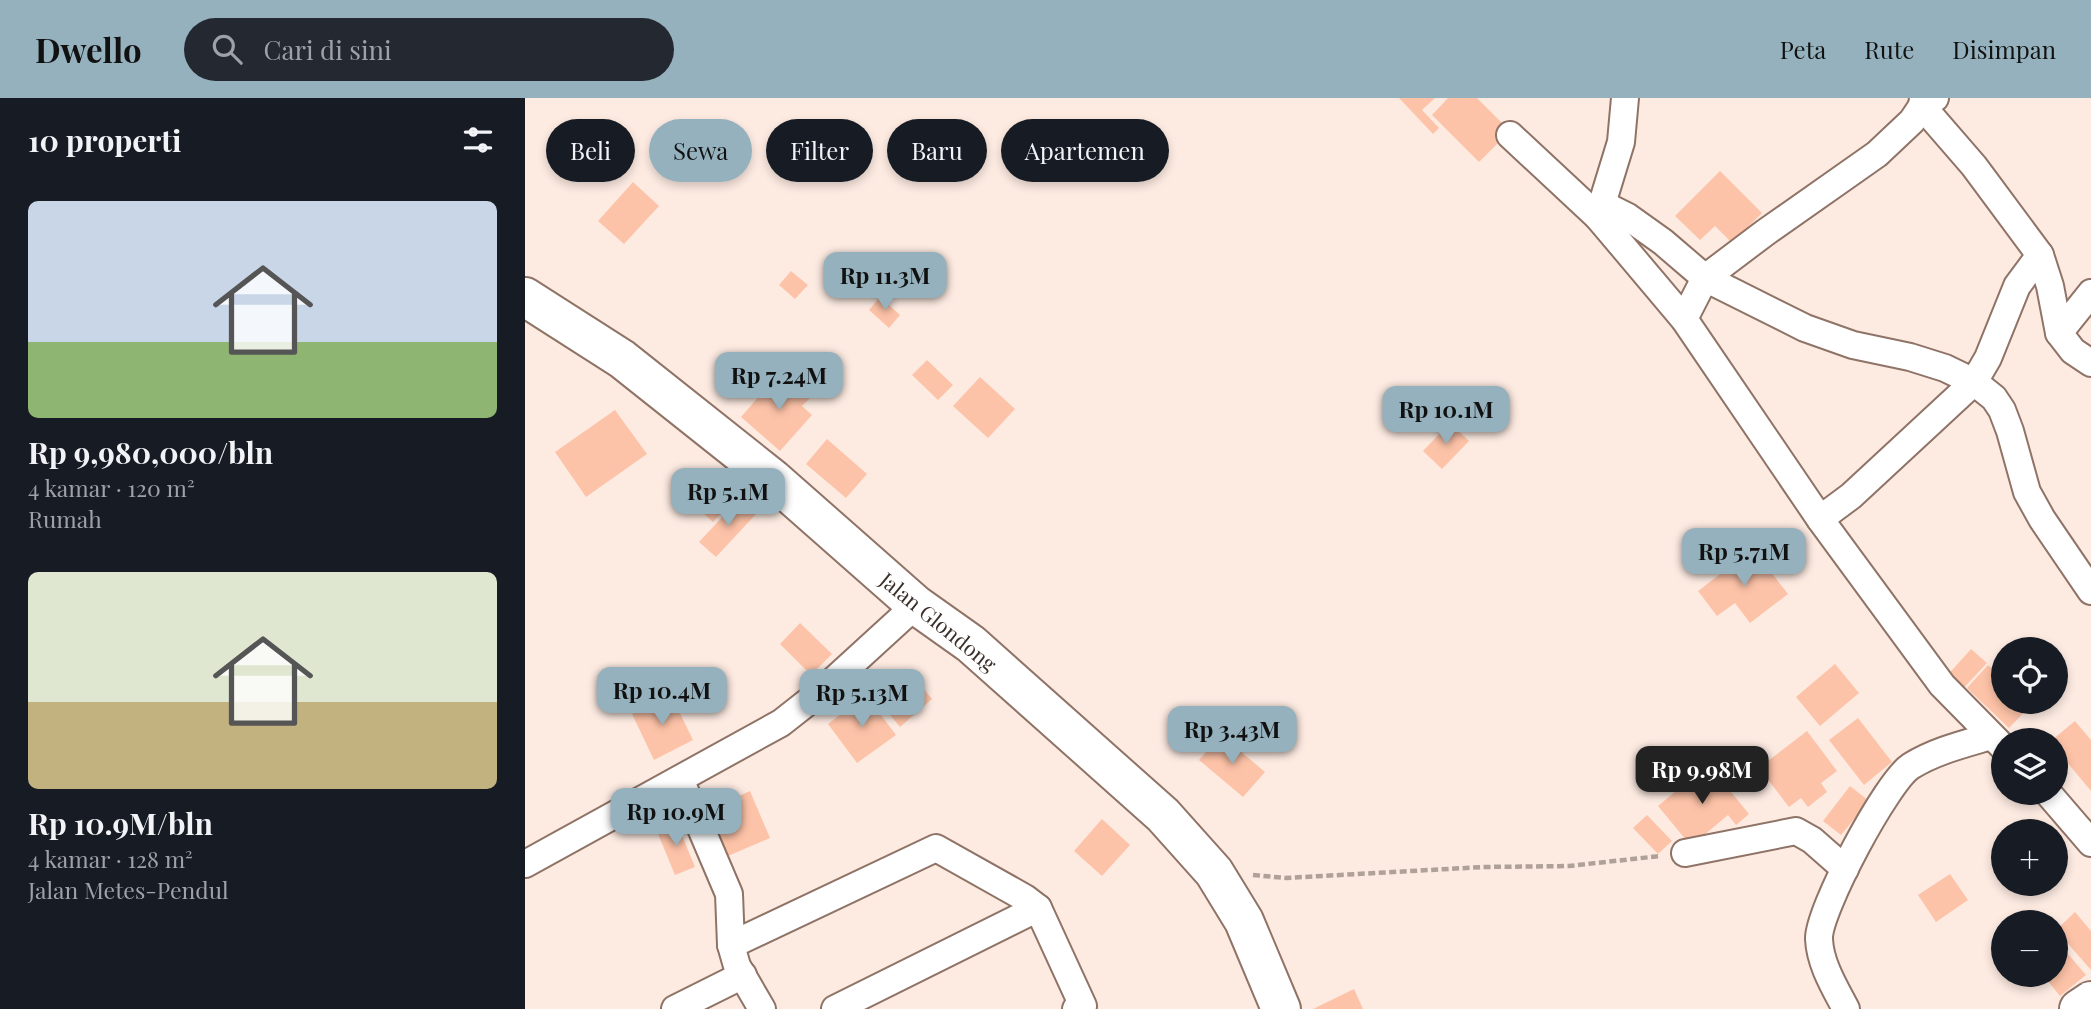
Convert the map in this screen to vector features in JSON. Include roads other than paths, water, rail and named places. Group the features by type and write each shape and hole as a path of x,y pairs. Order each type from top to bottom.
{"main road":[{"name":"Jalan Glondong","path":"525,297 622,359 773,479 916,605 971,644 1163,815 1214,872 1244,922 1281,1009"},
{"path":"2079,1009 2091,1001"}],"street":[{"path":"1600,210 1621,142 1625,98"},
{"path":"1684,319 1705,278 1877,154 1912,121 1927,101 2041,255 2059,333 2073,351 2091,363"},
{"path":"1510,135 1600,210 1684,319 1820,519 1942,685 1991,736"},
{"path":"1600,210 1652,233 1705,278 1805,328 1853,345 1933,364 1974,382 1994,398 2002,410 2027,492 2091,591"},
{"path":"1820,519 1851,496 1974,382 1988,358 2017,286 2041,255"},
{"path":"2059,333 2091,293"},
{"path":"525,864 781,723 823,690 916,605"},
{"path":"1846,1009 1828,974 1819,939 1825,910 1845,869 1887,793 1909,768 1943,751 1991,743"},
{"path":"680,779 729,894 731,945 743,975 762,1009"},
{"path":"2059,805 2091,844"},
{"path":"1685,853 1796,831 1812,840 1845,869"},
{"path":"731,945 936,848 1038,908 1083,1006 1076,1009"},
{"path":"835,1009 1038,908"},
{"path":"675,1009 743,975"}]}
